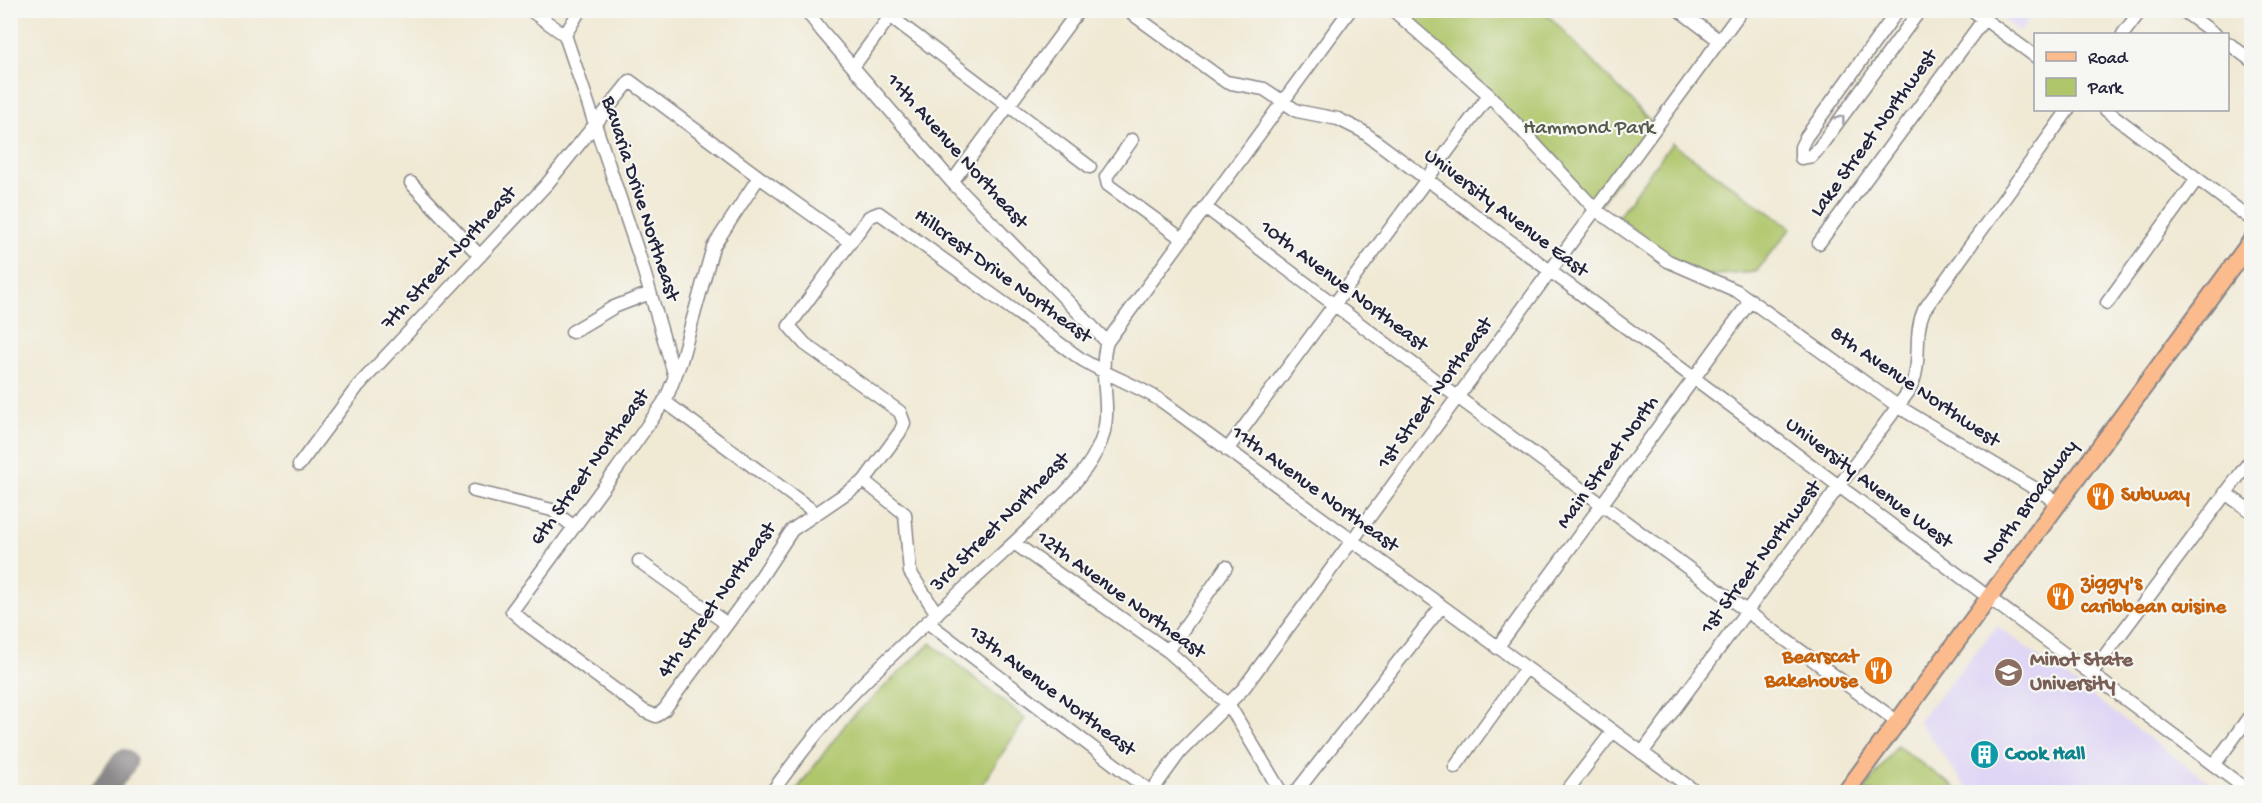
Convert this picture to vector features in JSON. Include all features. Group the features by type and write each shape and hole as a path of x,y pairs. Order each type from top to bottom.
{"main road":[{"name":"North Broadway","path":"1846,792 2252,240"}],"street":[{"path":"532,12 565,35 580,10"},
{"name":"11th Avenue Northeast","path":"806,10 952,182 1107,342"},
{"path":"952,182 1079,10"},
{"name":"University Avenue East","path":"1127,10 1218,78 1233,84 1264,89 1303,113 1338,119 1350,124 1694,379"},
{"name":"3rd Street Northeast","path":"772,792 804,748 840,707 927,622 1014,543 1072,485 1102,439 1106,421 1103,355 1107,342 1350,10"},
{"name":"8th Avenue Northwest","path":"1393,10 1489,95 1596,210 1668,261 1729,286 1899,407 2059,503"},
{"path":"1678,10 1720,41"},
{"name":"1st Street Northeast","path":"1151,792 1180,752 1244,689 1742,10"},
{"path":"1898,10 1806,137 1801,147 1800,158 1812,156 1817,151 1920,10"},
{"path":"1972,10 2034,56"},
{"path":"2124,33 2141,10"},
{"path":"2182,10 2215,33"},
{"path":"853,67 889,12 1090,167"},
{"name":"Lake Street Northwest","path":"1819,243 1984,19"},
{"name":"Bavaria Drive Northeast","path":"565,35 640,258 675,376"},
{"path":"2229,44 2252,61"},
{"name":"7th Street Northeast","path":"300,465 358,386 547,184 630,81 759,177"},
{"path":"1227,450 1489,95"},
{"name":"1st Street Northwest","path":"1642,753 1899,407 1916,376 1918,327 1924,310 2067,111"},
{"path":"2107,111 2252,220"},
{"path":"1132,140 1106,177 1108,185 1181,238"},
{"path":"759,177 850,242"},
{"name":"6th Street Northeast","path":"663,710 656,716 644,711 512,611 664,401 675,376 713,247 759,177"},
{"path":"2107,303 2197,179"},
{"path":"411,183 480,256"},
{"name":"10th Avenue Northeast","path":"1204,207 1457,398 1898,722"},
{"name":"Hillcrest Drive Northeast","path":"850,242 869,217 879,213 1081,359 1103,372"},
{"name":"4th Street Northeast","path":"663,710 727,624 792,530 864,481 889,448 904,423 900,412 805,344 789,326 850,242"},
{"path":"572,332 614,307 650,293"},
{"name":"Main Street North","path":"1497,648 1751,300"},
{"name":"11th Avenue Northeast","path":"1103,372 1142,389 1163,402 1441,608 1696,792"},
{"name":"University Avenue West","path":"1694,379 2250,792"},
{"path":"664,401 816,513"},
{"path":"2091,674 2252,458"},
{"path":"864,481 905,514 910,572 937,614"},
{"path":"474,491 552,510 574,526"},
{"path":"2225,493 2252,512"},
{"name":"12th Avenue Northeast","path":"1014,543 1168,651 1229,705 1281,792"},
{"path":"639,561 727,624"},
{"path":"1168,651 1226,567"},
{"path":"1296,792 1441,608"},
{"name":"13th Avenue Northeast","path":"927,622 1151,792"},
{"path":"1455,767 1526,668"},
{"path":"2214,765 2252,712"},
{"path":"1566,792 1613,731"}],"shaded area":[{"path":"1992,11 2036,11 2020,32"},
{"name":"Minot State University","path":"1997,626 2222,792 1970,792 1918,721"}],"green space":[{"name":"Hammond Park","path":"1393,11 1541,11 1553,20 1656,127 1596,210 1489,95"},
{"name":"Hammond Park","path":"1672,143 1791,228 1756,272 1706,276 1658,251 1618,216"},
{"path":"931,643 1025,719 977,792 795,792 848,721"},
{"path":"1897,746 1961,792 1863,792"}],"taxiway":[{"path":"102,792 124,762"}],"place":[{"name":"Subway","path":"2100,496"},
{"name":"ziggy's caribbean cuisine","path":"2060,596"},
{"name":"Bearscat Bakehouse","path":"1879,670"},
{"name":"Minot State University","path":"2009,673"},
{"name":"Cook Hall","path":"1984,755"}]}
